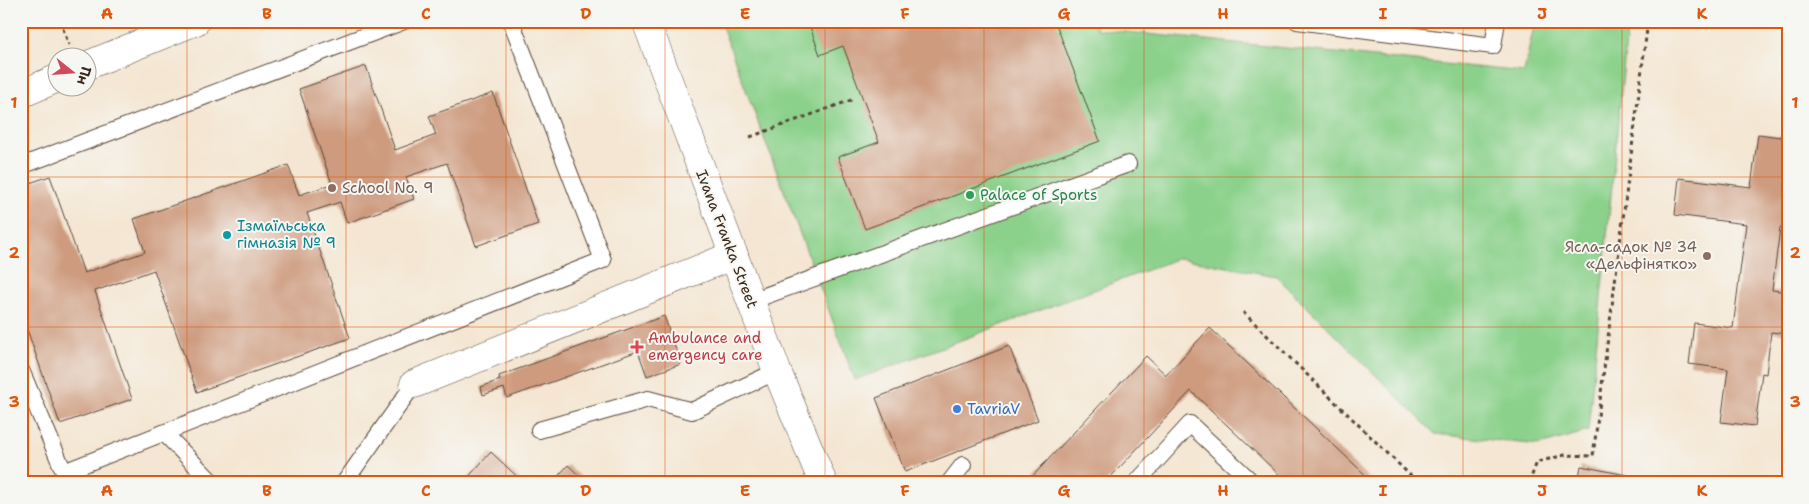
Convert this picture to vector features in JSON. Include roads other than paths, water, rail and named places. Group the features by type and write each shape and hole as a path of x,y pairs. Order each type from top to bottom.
{"street":[{"path":"98,51 196,21"},
{"name":"Ivana Franka Street","path":"646,21 777,370 823,483"},
{"path":"21,94 48,82"},
{"path":"414,384 734,255"}],"lane":[{"path":"21,166 404,21"},
{"path":"21,370 64,472 603,260 511,21"},
{"path":"1297,21 1375,26 1493,46 1497,21"},
{"path":"751,302 1128,164"},
{"path":"539,430 648,399 692,411 777,370"},
{"path":"344,483 414,384"},
{"path":"1136,483 1190,424 1253,483"},
{"path":"164,433 213,483"},
{"path":"949,483 964,465"}],"place":[{"name":"School No. 9","path":"332,188"},
{"name":"Palace of Sports","path":"970,195"},
{"name":"Ізмаїльська гімназія № 9","path":"227,235"},
{"name":"Ясла-садок № 34 «Дельфінятко»","path":"1707,256"},
{"name":"Ambulance and emergency care","path":"637,347"},
{"name":"TavriaV","path":"957,409"}]}
